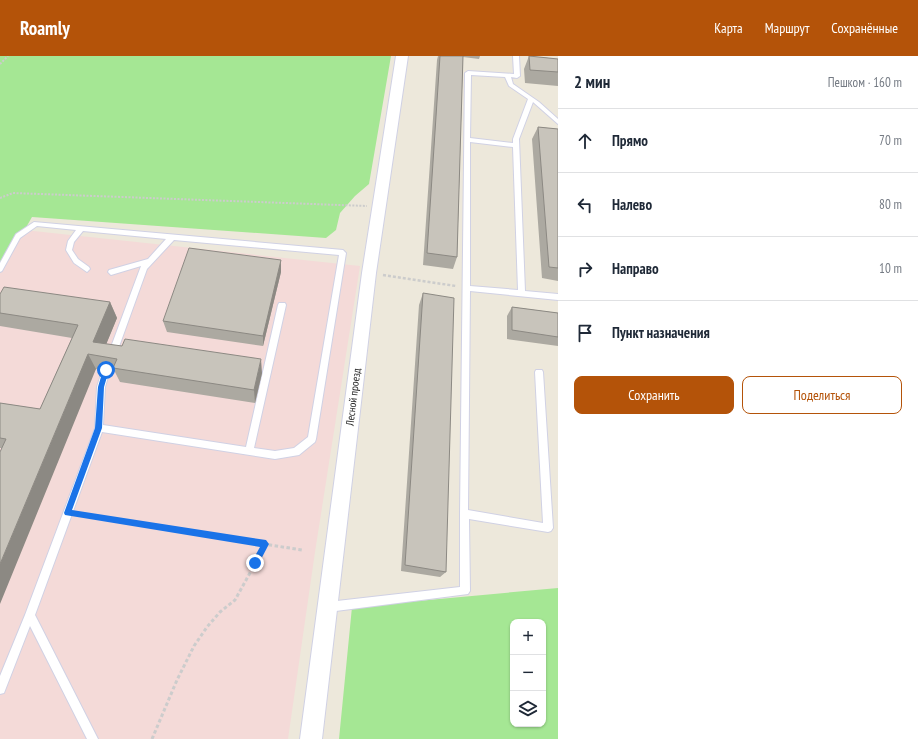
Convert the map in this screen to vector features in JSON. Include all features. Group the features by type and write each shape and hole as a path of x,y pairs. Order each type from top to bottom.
{"street":[{"name":"Лесной проезд","path":"311,739 369,273 402,56"}],"lane":[{"path":"327,608 465,591 464,514 468,73 517,76 516,56"},
{"path":"506,76 511,85 532,99 558,122"},
{"path":"522,294 516,139 532,99"},
{"path":"467,140 516,145"},
{"path":"0,269 18,236 36,224 343,253 312,439 296,452 275,455 99,428"},
{"path":"81,228 71,241 69,250 76,261 87,269"},
{"path":"111,358 144,268 172,237"},
{"path":"111,272 132,267 151,260"},
{"path":"466,288 558,297"},
{"path":"249,451 282,305"},
{"path":"0,689 30,615 99,428 101,387 106,370"},
{"path":"464,514 548,528 540,372"},
{"path":"30,615 93,739"}],"path":[{"path":"0,64 8,56"},
{"path":"0,198 13,193 379,206"},
{"path":"369,273 466,288"},
{"path":"67,513 302,550"},
{"path":"152,739 177,680 194,646 220,612 235,600 266,544"}],"shaded area":[{"path":"24,230 360,266 315,552 288,739 0,739 0,273"}],"green space":[{"path":"0,56 391,56 369,184 355,196 340,213 336,230 326,238 32,217 0,273"},
{"path":"558,588 558,739 339,739 352,607"}],"building":[{"path":"440,56 463,56 457,257 427,253"},
{"path":"529,56 558,59 558,72 530,70"},
{"path":"538,127 558,129 558,268 549,267"},
{"path":"189,248 281,260 263,336 163,321"},
{"path":"4,287 110,302 93,342 122,346 125,339 261,359 254,390 113,368 117,359 88,354 0,564 0,452 6,439 0,438 0,403 40,409 78,325 0,313 0,294"},
{"path":"423,293 454,298 446,572 405,565"},
{"path":"512,307 558,313 558,337 512,330"}],"route":[{"path":"106,370 101,387 99,428 67,513 266,544 255,563"}]}
